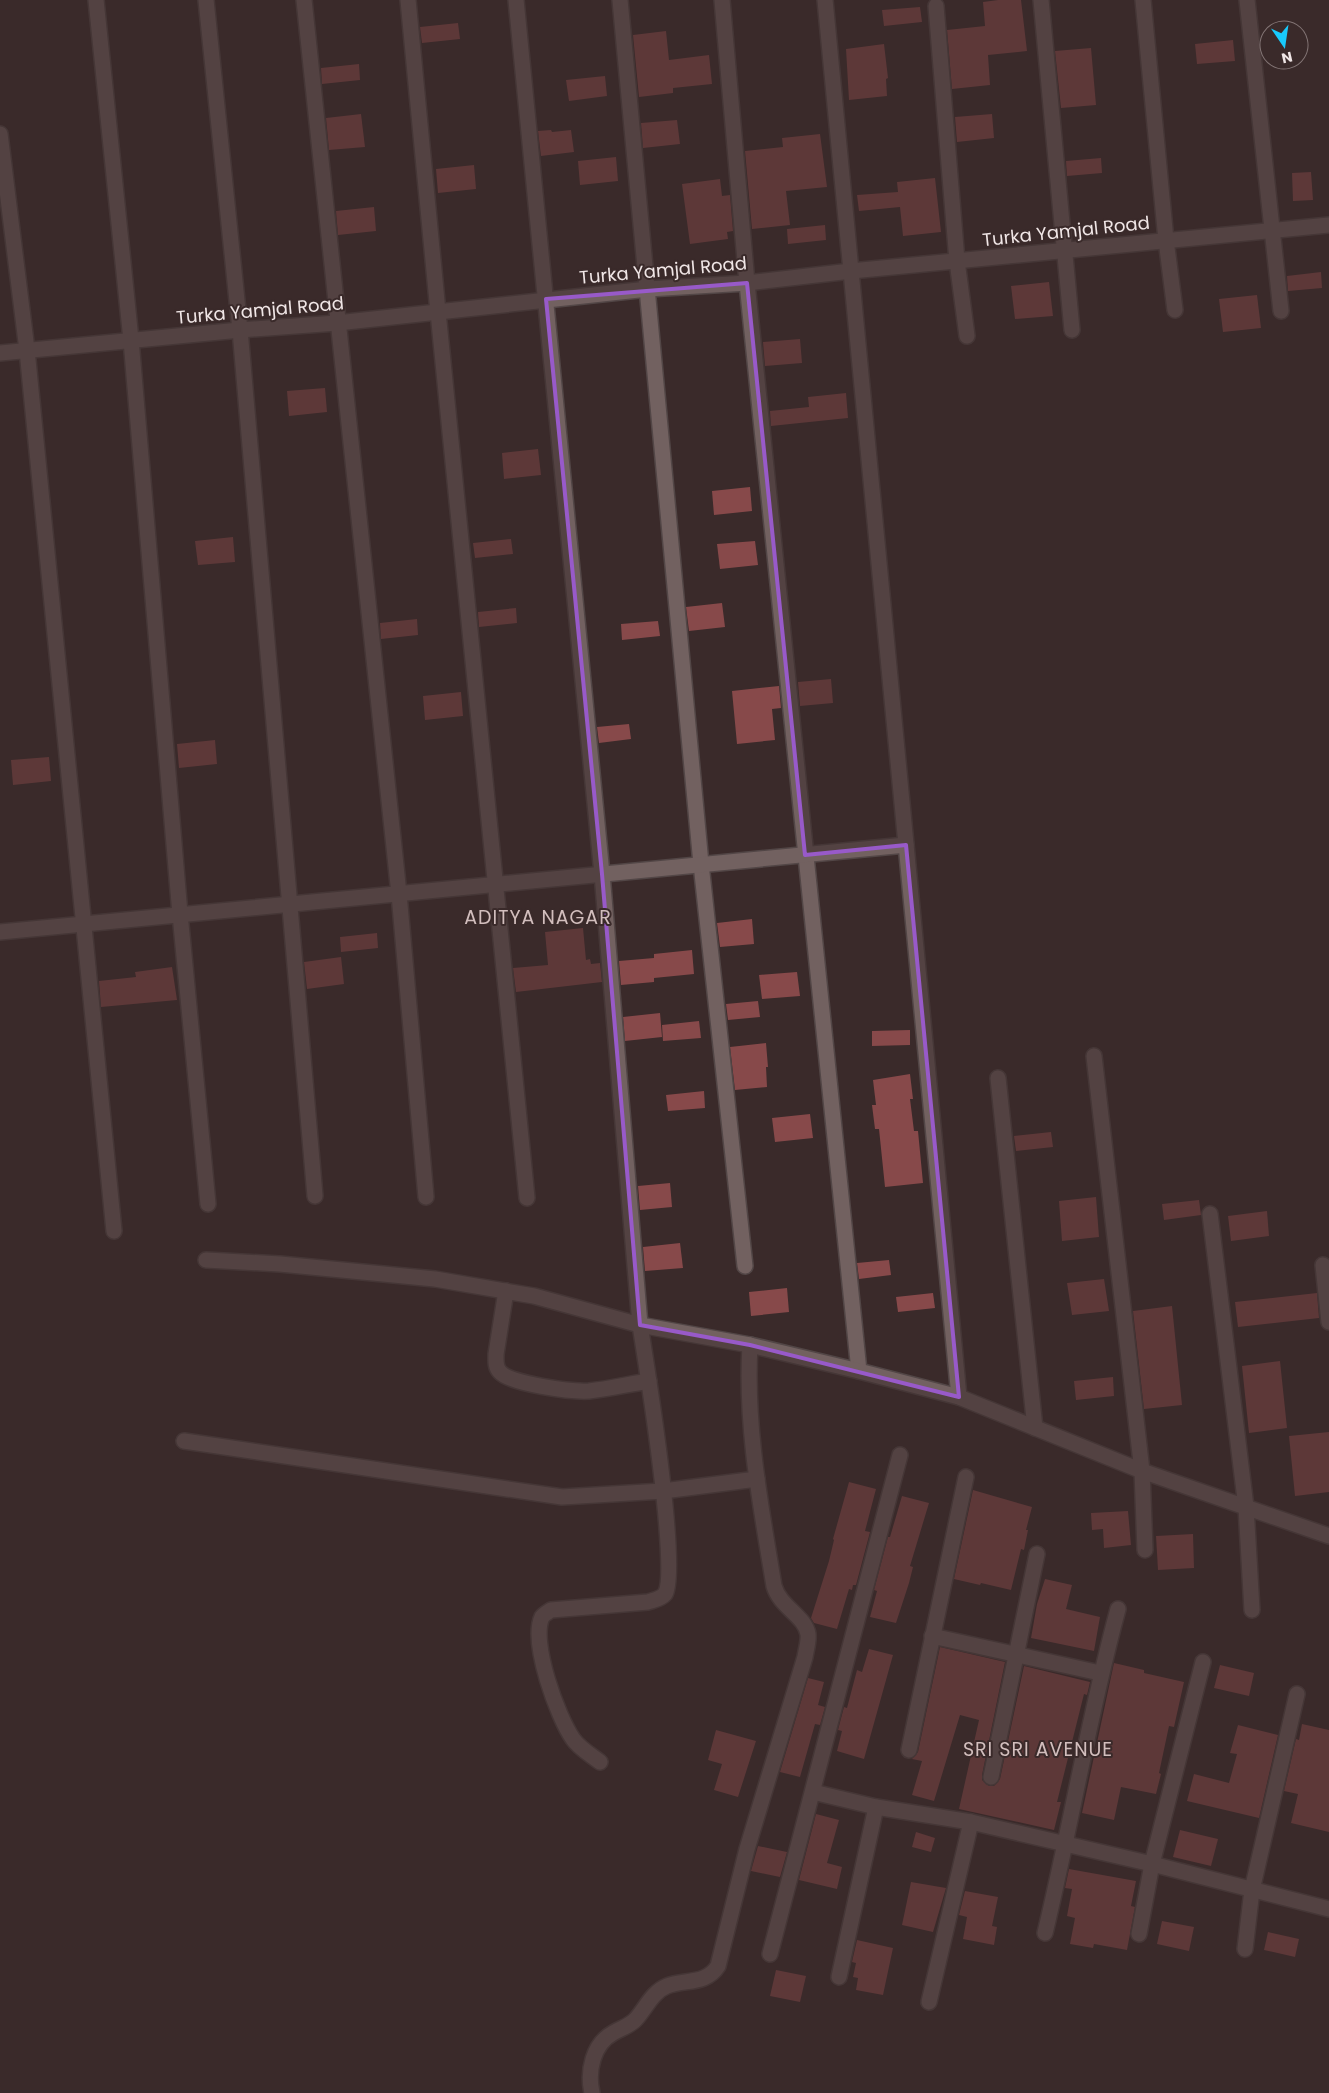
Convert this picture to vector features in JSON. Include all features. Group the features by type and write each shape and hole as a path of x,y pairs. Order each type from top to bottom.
{"street":[{"path":"96,0 131,340 180,914 208,1204"},
{"path":"206,0 240,330 315,1196"},
{"path":"304,0 399,894 426,1196"},
{"path":"408,0 527,1198"},
{"path":"516,0 602,874 640,1325 663,1491 668,1566 668,1583 665,1593 659,1599 648,1602 551,1610 543,1616 539,1628 542,1658 560,1718 574,1741 600,1762"},
{"path":"620,0 701,864 745,1266"},
{"path":"722,0 747,283 859,1372"},
{"path":"825,0 959,1397"},
{"path":"1041,0 1072,330"},
{"path":"1143,0 1166,240 1175,310"},
{"path":"1247,0 1281,311"},
{"path":"936,6 957,261 966,336"},
{"path":"0,134 27,350 114,1231"},
{"name":"Turka Yamjal Road","path":"0,353 240,330 338,324 648,288 747,283 850,271 1329,225"},
{"path":"0,932 906,845"},
{"path":"1094,1056 1142,1471 1145,1550"},
{"path":"998,1078 1035,1428"},
{"path":"1210,1214 1246,1507 1252,1610"},
{"path":"206,1260 280,1264 435,1279 534,1296 640,1325 750,1345 959,1397 1142,1471 1329,1536"},
{"path":"1323,1265 1329,1322"},
{"path":"506,1291 495,1363 500,1372 512,1379 550,1389 587,1391 649,1381"},
{"path":"592,2093 591,2065 599,2044 636,2019 656,1992 667,1986 706,1978 718,1966 747,1850 805,1657 808,1636 807,1628 781,1602 774,1586 757,1478 750,1408 748,1376 750,1345"},
{"path":"184,1441 562,1496 663,1491 757,1478"},
{"path":"770,1954 900,1455"},
{"path":"910,1750 966,1477"},
{"path":"991,1777 1037,1554"},
{"path":"1045,1932 1066,1845 1100,1673 1118,1608"},
{"path":"932,1636 1100,1673"},
{"path":"1139,1934 1152,1864 1203,1662"},
{"path":"1244,1949 1252,1890 1297,1694"},
{"path":"813,1792 876,1807 971,1822 1152,1864 1329,1909"},
{"path":"839,1976 876,1807"},
{"path":"929,2002 971,1822"}],"highlighted area":[{"path":"747,283 805,855 906,845 959,1397 750,1345 640,1325 602,874 546,299"}],"building":[{"path":"1021,0 1027,51 988,55 990,85 952,89 947,30 985,26 983,2"},
{"path":"920,7 922,22 884,26 882,10"},
{"path":"458,23 460,39 422,43 420,27"},
{"path":"666,31 669,60 709,55 712,84 673,88 673,93 639,97 633,35"},
{"path":"1233,40 1235,61 1197,64 1195,44"},
{"path":"884,44 888,78 886,79 887,96 849,100 846,49"},
{"path":"1091,48 1096,105 1061,108 1055,51"},
{"path":"359,64 360,80 322,84 321,68"},
{"path":"605,76 607,96 569,101 566,80"},
{"path":"361,114 365,147 329,150 326,118"},
{"path":"992,114 994,138 957,142 955,117"},
{"path":"677,120 680,144 643,148 641,123"},
{"path":"551,130 552,132 571,130 574,152 541,156 538,131"},
{"path":"820,134 827,187 786,191 790,225 752,229 745,151 783,147 782,138"},
{"path":"616,157 618,181 580,185 578,161"},
{"path":"1101,158 1102,173 1067,176 1066,161"},
{"path":"474,165 476,189 438,193 436,169"},
{"path":"1311,172 1313,200 1293,201 1292,173"},
{"path":"935,178 941,232 903,236 900,207 859,211 857,195 898,192 897,182"},
{"path":"720,179 722,196 730,195 733,231 727,232 728,239 690,244 682,184"},
{"path":"374,207 376,231 338,235 336,211"},
{"path":"825,225 826,240 788,244 787,229"},
{"path":"1321,272 1322,288 1288,291 1287,276"},
{"path":"1049,282 1053,316 1015,319 1011,286"},
{"path":"1257,295 1261,328 1223,332 1219,299"},
{"path":"800,339 802,363 765,366 763,342"},
{"path":"325,388 327,412 289,416 287,391"},
{"path":"846,393 848,418 771,426 770,411 809,407 808,397"},
{"path":"538,449 541,475 504,479 502,453"},
{"path":"750,487 752,511 714,515 712,491"},
{"path":"233,537 235,562 198,565 195,541"},
{"path":"511,539 513,554 475,558 473,543"},
{"path":"755,541 758,565 720,569 717,544"},
{"path":"722,603 725,627 689,631 686,607"},
{"path":"516,608 517,623 479,627 478,612"},
{"path":"417,619 418,635 381,639 380,623"},
{"path":"658,621 660,636 622,640 621,624"},
{"path":"831,679 833,703 800,706 798,682"},
{"path":"779,686 781,708 772,709 775,740 737,744 732,691"},
{"path":"461,692 463,716 425,720 423,696"},
{"path":"629,724 631,739 599,743 597,727"},
{"path":"215,740 217,764 179,768 177,744"},
{"path":"49,757 51,781 13,785 11,760"},
{"path":"752,919 754,944 720,947 717,923"},
{"path":"583,928 586,960 590,959 591,964 600,963 602,982 516,992 513,968 548,965 545,932"},
{"path":"377,933 378,948 341,952 340,937"},
{"path":"692,950 694,974 654,978 654,982 621,985 619,961 654,958 654,954"},
{"path":"341,957 344,984 307,989 304,962"},
{"path":"172,967 177,1000 101,1007 99,981 136,977 135,972"},
{"path":"797,972 800,996 762,999 759,975"},
{"path":"758,1001 760,1017 728,1020 726,1004"},
{"path":"660,1013 662,1037 625,1041 623,1017"},
{"path":"699,1021 701,1038 663,1041 662,1025"},
{"path":"910,1030 910,1045 872,1046 872,1031"},
{"path":"766,1043 767,1087 735,1090 730,1047"},
{"path":"910,1074 913,1099 910,1099 914,1131 918,1131 923,1183 885,1187 879,1129 875,1129 872,1105 876,1105 873,1080"},
{"path":"704,1091 705,1108 668,1111 666,1095"},
{"path":"810,1114 813,1138 775,1142 772,1118"},
{"path":"1051,1132 1053,1147 1016,1151 1014,1136"},
{"path":"670,1183 672,1207 640,1210 638,1186"},
{"path":"1096,1197 1099,1237 1062,1241 1059,1201"},
{"path":"1199,1200 1201,1215 1164,1220 1162,1204"},
{"path":"1267,1211 1269,1236 1231,1241 1228,1216"},
{"path":"680,1243 683,1268 645,1271 643,1247"},
{"path":"889,1260 891,1275 859,1279 857,1263"},
{"path":"1104,1279 1109,1311 1072,1315 1067,1283"},
{"path":"787,1288 789,1312 751,1316 749,1292"},
{"path":"933,1293 935,1308 898,1312 896,1297"},
{"path":"1317,1293 1319,1318 1238,1327 1235,1302"},
{"path":"1172,1306 1182,1405 1144,1409 1133,1311"},
{"path":"1280,1361 1287,1428 1249,1433 1242,1366"},
{"path":"1113,1377 1114,1396 1076,1400 1074,1381"},
{"path":"1329,1432 1329,1492 1295,1496 1289,1436"},
{"path":"849,1482 876,1489 865,1531 870,1532 856,1585 853,1585 852,1590 849,1589 837,1629 814,1623 811,1618 829,1561 833,1539"},
{"path":"973,1490 1032,1507 1026,1530 1028,1530 1024,1550 1021,1549 1011,1590 954,1579"},
{"path":"902,1496 929,1503 910,1566 913,1567 909,1583 896,1623 870,1617 877,1591 874,1590 888,1537 890,1537"},
{"path":"1128,1511 1131,1545 1104,1548 1103,1529 1092,1530 1091,1513"},
{"path":"1193,1534 1194,1568 1158,1570 1156,1536"},
{"path":"1045,1579 1072,1585 1066,1609 1100,1617 1094,1651 1031,1638 1037,1604"},
{"path":"940,1647 1005,1662 982,1775 982,1780 989,1786 994,1786 1000,1779 1024,1666 1090,1682 1087,1695 1084,1694 1057,1802 1061,1802 1054,1830 959,1809 979,1720 960,1715 934,1801 912,1795 922,1761 912,1759 918,1752"},
{"path":"869,1649 893,1655 864,1759 837,1751 842,1731 838,1730 844,1707 847,1708 857,1670 862,1672"},
{"path":"1114,1663 1144,1670 1144,1673 1184,1682 1174,1727 1169,1726 1156,1794 1121,1787 1114,1820 1082,1813"},
{"path":"1220,1665 1254,1673 1249,1696 1214,1688"},
{"path":"808,1678 824,1682 818,1705 825,1707 820,1725 815,1724 800,1777 780,1772"},
{"path":"1302,1724 1329,1730 1329,1832 1291,1823 1298,1794 1284,1791 1296,1739 1299,1740"},
{"path":"1238,1725 1278,1735 1259,1818 1187,1801 1194,1774 1229,1783 1237,1754 1230,1753"},
{"path":"716,1730 756,1741 738,1797 714,1790 722,1764 708,1760"},
{"path":"816,1814 839,1820 827,1863 842,1867 837,1889 799,1880"},
{"path":"1180,1830 1218,1839 1211,1866 1173,1857"},
{"path":"916,1832 935,1838 931,1852 912,1847"},
{"path":"758,1846 787,1852 780,1877 751,1871"},
{"path":"1069,1869 1136,1881 1131,1906 1135,1907 1127,1950 1094,1944 1093,1948 1070,1944 1075,1918 1067,1916 1072,1889 1065,1888"},
{"path":"911,1882 946,1888 933,1932 902,1925"},
{"path":"965,1891 998,1897 992,1926 997,1927 994,1945 963,1939 967,1917 959,1915"},
{"path":"1162,1921 1194,1927 1189,1951 1157,1944"},
{"path":"1268,1932 1299,1939 1295,1957 1264,1950"},
{"path":"857,1940 893,1948 883,1995 856,1990 858,1978 853,1977 856,1963 852,1962"},
{"path":"776,1970 806,1976 800,2002 770,1996"}],"district":[{"name":"ADITYA NAGAR","path":"538,917"},
{"name":"SRI SRI AVENUE","path":"1038,1749"}]}
